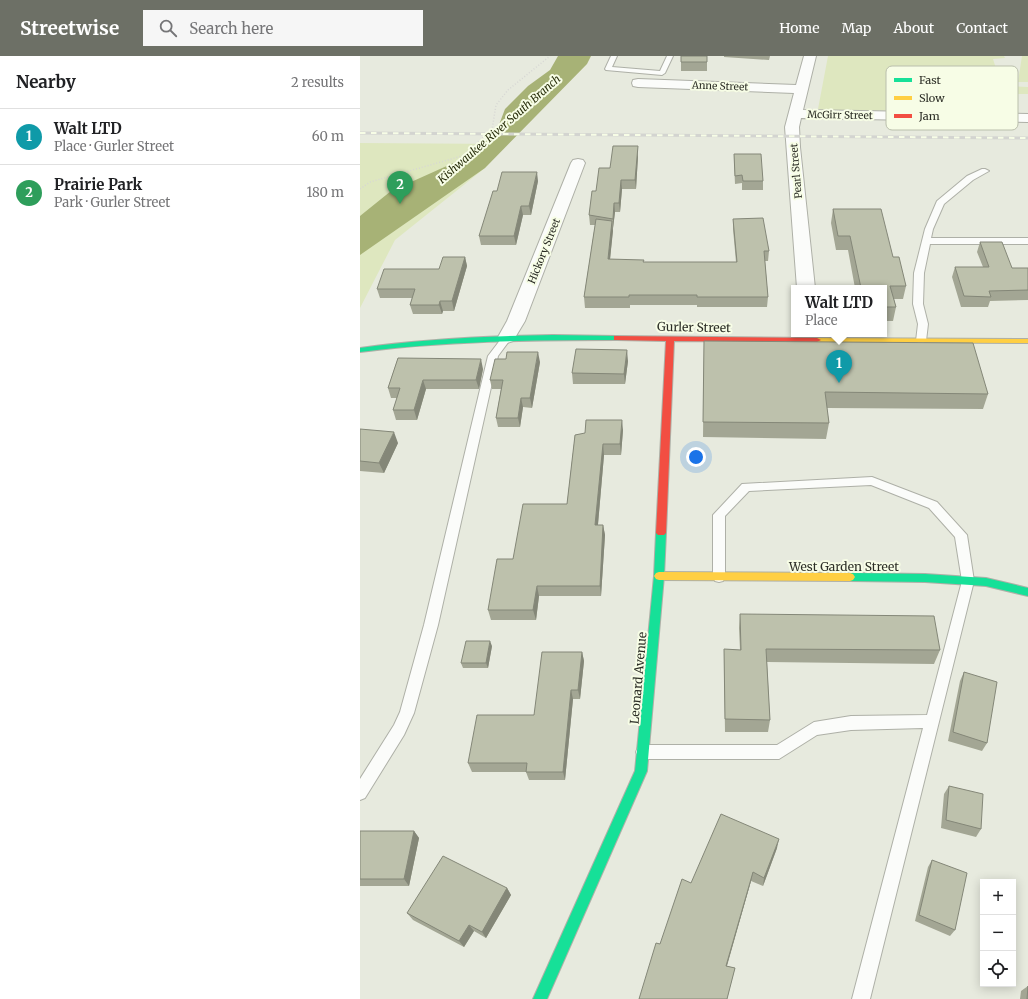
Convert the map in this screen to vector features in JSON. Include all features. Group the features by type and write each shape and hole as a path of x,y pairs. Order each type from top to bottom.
{"street":[{"name":"Pearl Street","path":"806,285 792,127 810,56"},
{"name":"Anne Street","path":"638,83 802,89"},
{"name":"McGirr Street","path":"796,114 886,116"},
{"name":"McGirr Street","path":"1018,118 1028,118"},
{"name":"Hickory Street","path":"507,338 516,321 578,163"},
{"name":"Gurler Street","path":"360,350 412,343 507,338 670,339 810,337 921,341 1028,341"},
{"name":"Leonard Avenue","path":"540,999 641,771 659,576 670,339"},
{"name":"West Garden Street","path":"659,576 925,578 992,583 1028,592"}],"lane":[{"path":"614,56 608,69 662,73 670,56"},
{"path":"921,341 923,324 918,304 919,273 929,229 940,203 970,178 985,171"},
{"path":"926,241 1028,241"},
{"path":"360,793 399,730 407,713 430,625 493,356 507,338"},
{"path":"719,577 719,515 746,487 872,481 933,505 961,535 968,581 861,999"},
{"path":"643,752 779,752 814,729 851,723 932,721"}],"path":[{"path":"360,189 370,182 462,156 492,130 496,105 508,90 550,56"}],"shaded area":[{"path":"828,56 1004,56 1005,58 993,59 995,66 886,66 886,110 828,111 818,109"},
{"path":"1022,56 1028,56 1028,82 1018,82"},
{"path":"1018,86 1028,87 1028,94 1018,94"},
{"path":"360,143 507,144 485,168 395,240 360,308"}],"water":[{"name":"Kishwaukee River South Branch","path":"558,56 591,56 587,64 485,168 360,255 360,216 391,191 469,156 497,130 505,109 528,86 550,70"}],"building":[{"path":"681,56 707,56 707,62 681,62"},
{"path":"613,146 638,146 635,180 621,180 619,203 614,203 613,219 589,215 592,191 596,191 599,168 610,168"},
{"path":"734,154 761,154 763,181 743,181 742,175 735,176"},
{"path":"502,172 537,172 529,206 521,206 514,236 479,236 493,191 497,191"},
{"path":"833,209 881,209 893,257 899,257 906,286 890,286 896,307 887,307 887,285 860,285 850,236 838,236"},
{"path":"763,218 769,251 764,251 768,297 629,295 629,297 584,297 596,219 612,221 608,259 644,260 643,262 737,262 733,219"},
{"path":"980,242 1002,242 1012,268 1028,268 1028,290 989,291 991,297 964,296 955,267 989,267"},
{"path":"443,257 465,257 452,301 440,301 439,305 410,305 415,289 377,289 384,269 439,269"},
{"path":"704,341 973,343 988,394 825,392 829,423 703,422"},
{"path":"576,349 627,350 624,374 572,373"},
{"path":"507,352 538,352 530,398 521,398 518,418 496,418 503,380 490,380 495,359 506,359"},
{"path":"398,358 481,359 476,380 423,380 414,410 393,410 400,388 388,388"},
{"path":"586,420 622,420 620,444 603,444 595,525 603,525 600,586 537,586 533,610 488,610 497,559 513,559 523,504 567,504 575,435 585,433"},
{"path":"360,429 394,432 379,463 360,461"},
{"path":"740,614 934,616 940,650 766,649 770,720 725,719 724,649 741,650"},
{"path":"466,641 490,641 486,663 461,663"},
{"path":"542,652 582,652 578,690 571,690 563,772 526,772 527,763 468,763 477,715 534,715"},
{"path":"964,672 997,682 987,743 953,732"},
{"path":"949,786 983,794 981,829 946,820"},
{"path":"721,814 779,839 764,878 753,872 726,966 735,968 727,999 639,999 656,943 660,944 682,879 691,883"},
{"path":"360,831 414,831 404,879 360,879"},
{"path":"443,856 507,888 482,932 469,925 459,941 407,913"},
{"path":"932,860 967,873 955,930 919,915"}],"railway":[{"path":"360,133 1028,138"}],"traffic: fast":[{"path":"360,350 424,342 456,340 617,338"},
{"path":"540,999 641,771 659,576 661,533"},
{"path":"850,577 925,578 986,582 1028,592"}],"traffic: slow":[{"path":"817,340 1028,341"},
{"path":"659,576 850,577"}],"traffic: jam":[{"path":"617,338 817,340"},
{"path":"661,533 670,339"}],"place":[{"name":"Prairie Park","path":"400,204"},
{"name":"Walt LTD","path":"839,383"}]}
